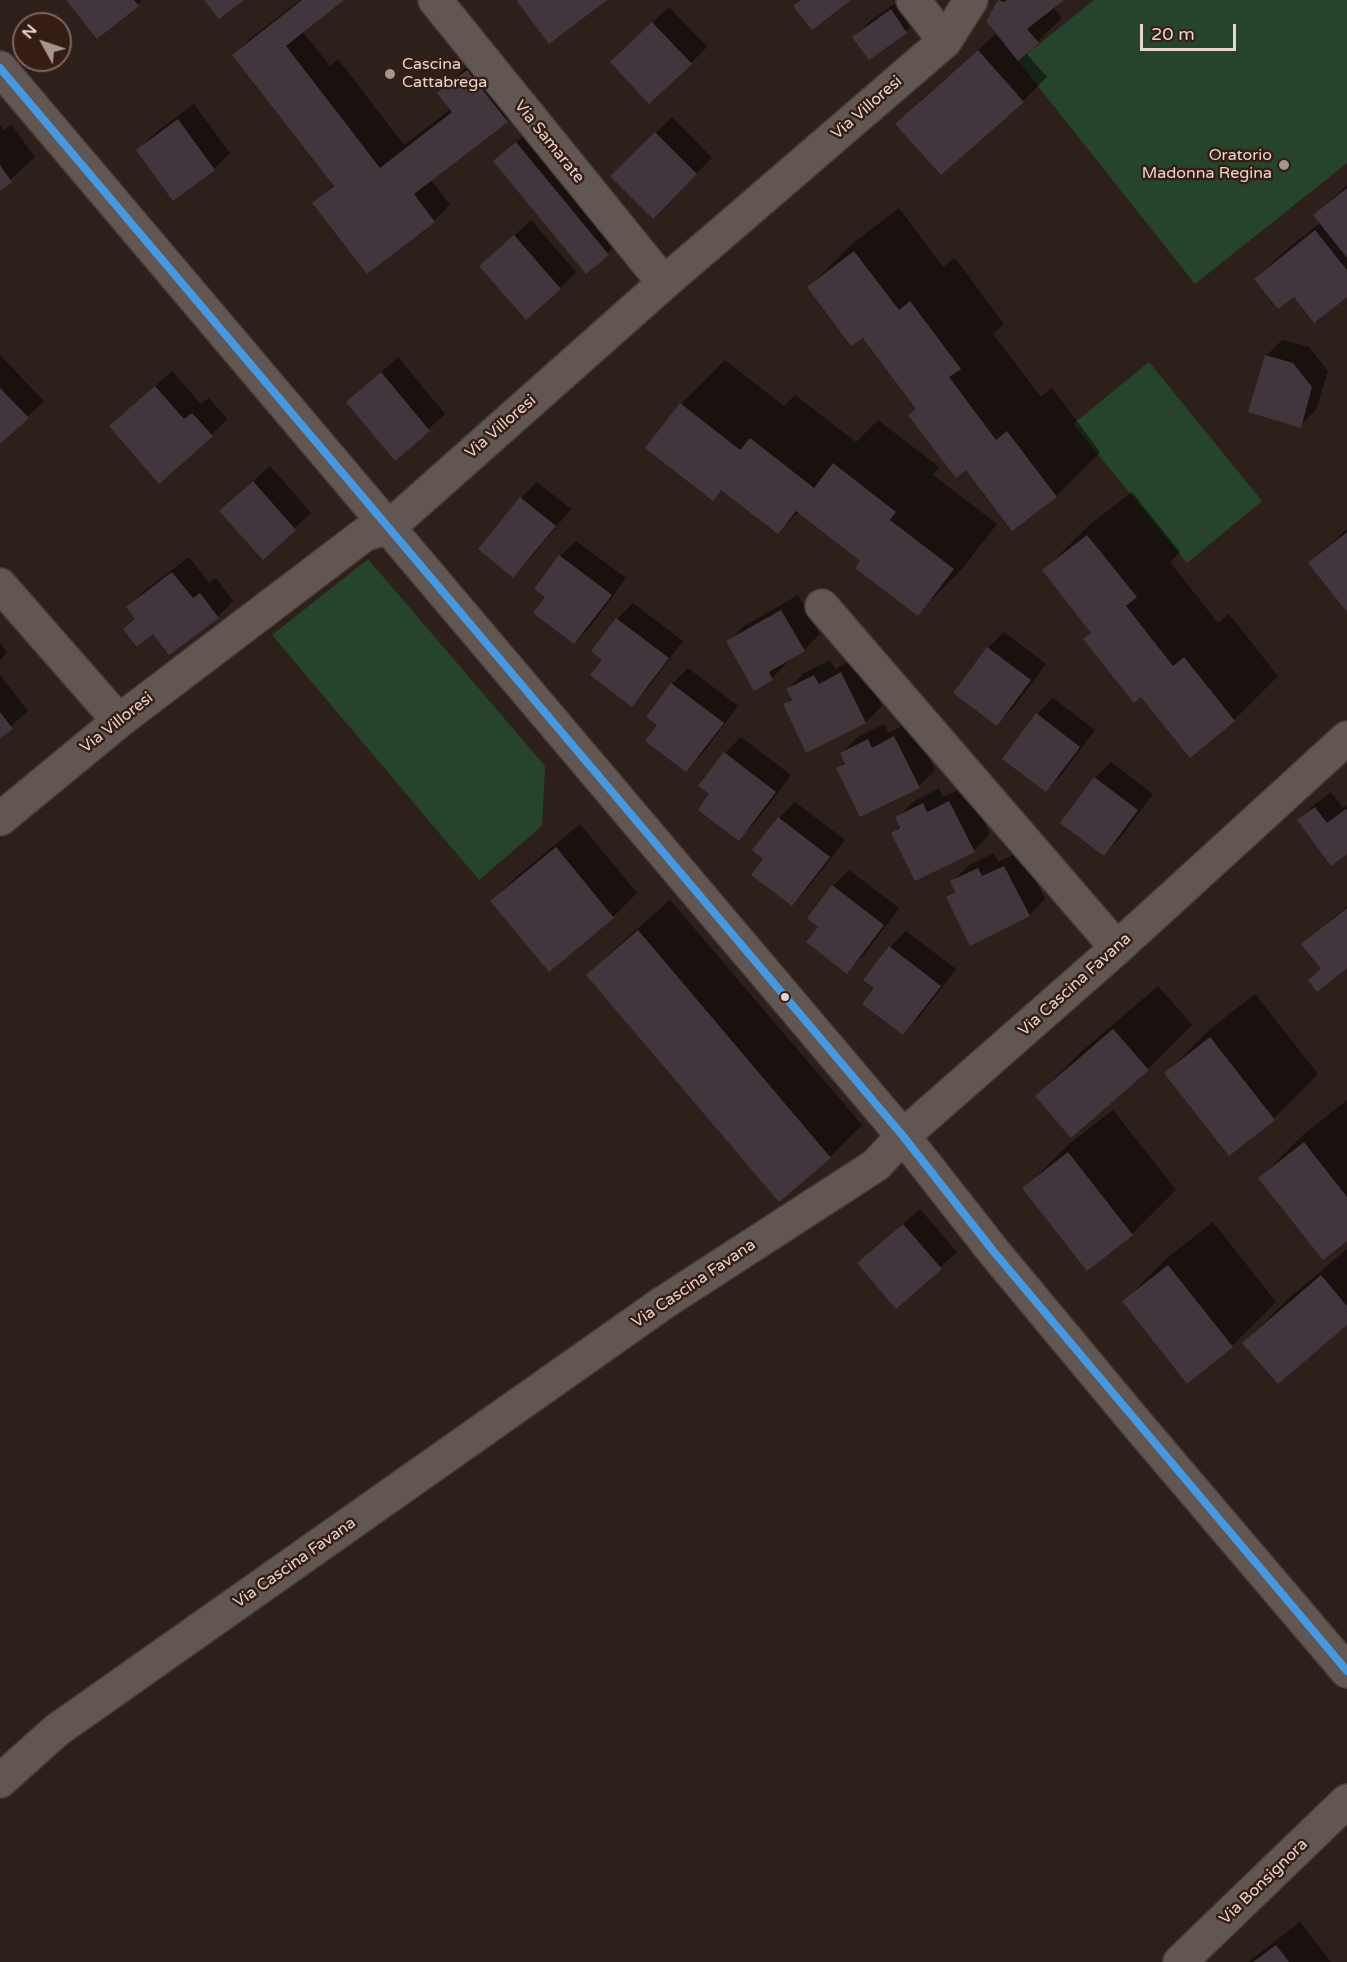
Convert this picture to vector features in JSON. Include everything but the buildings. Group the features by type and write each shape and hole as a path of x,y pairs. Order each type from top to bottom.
{"street":[{"name":"Via Samarate","path":"435,0 664,283"},
{"path":"913,0 945,41"},
{"name":"Via Villoresi","path":"0,819 119,721 365,534 388,528 664,283 945,41 971,0"},
{"path":"0,68 903,1136 994,1252 1114,1397 1347,1671"},
{"path":"0,585 119,721"},
{"path":"822,606 1117,948"},
{"name":"Via Cascina Favana","path":"0,1781 57,1731 663,1303 876,1165 903,1136 1117,948 1347,738"},
{"name":"Via Bonsignora","path":"1180,1962 1347,1801"}],"green space":[{"path":"1094,0 1347,0 1347,163 1195,284 1018,61"},
{"path":"1149,362 1262,501 1187,563 1073,424"},
{"path":"368,559 545,766 542,826 479,880 272,635"}],"transit line":[{"path":"0,68 903,1136 994,1252 1347,1671"}],"place":[{"name":"Cascina Cattabrega","path":"390,74"},
{"name":"Oratorio Madonna Regina","path":"1284,165"}]}
